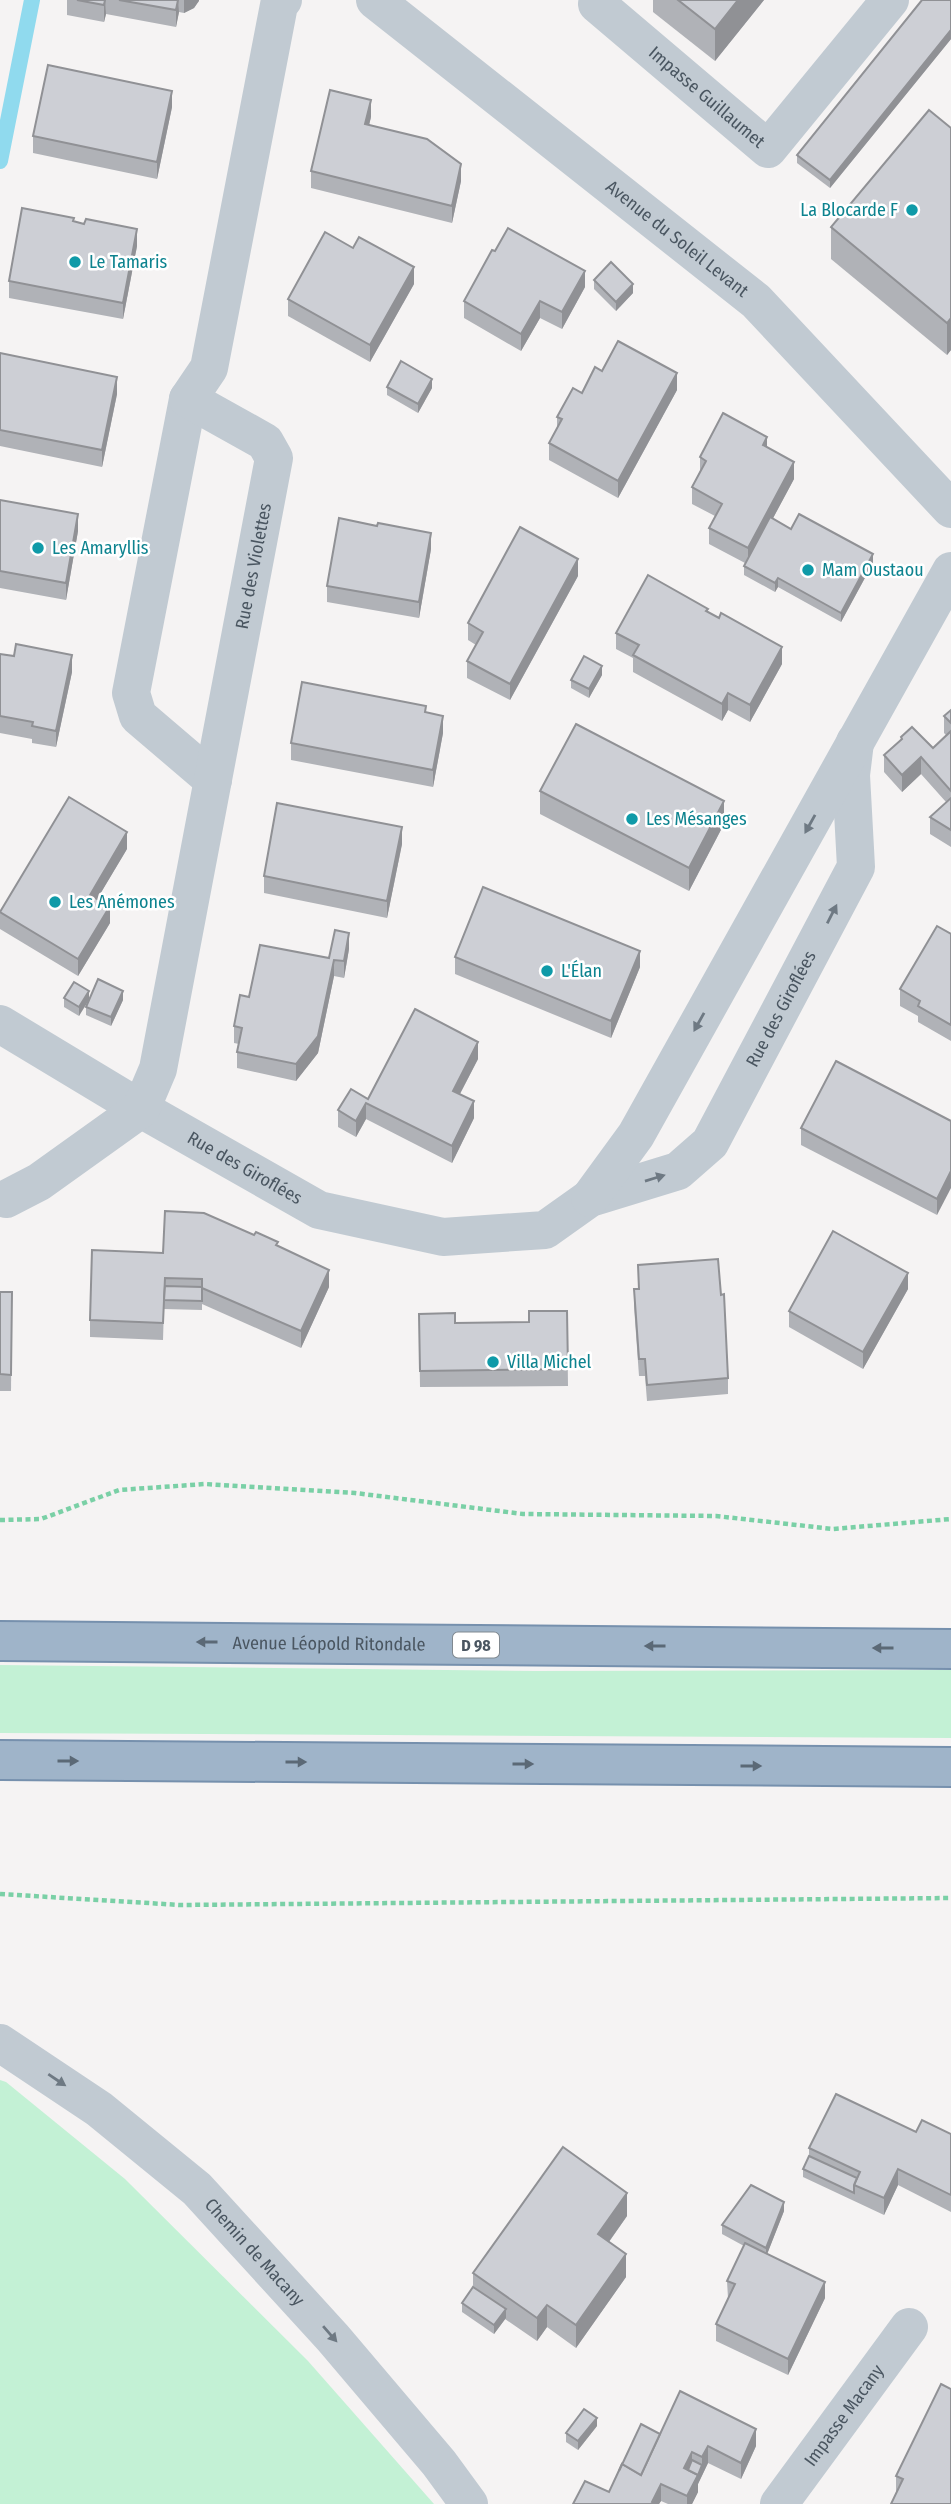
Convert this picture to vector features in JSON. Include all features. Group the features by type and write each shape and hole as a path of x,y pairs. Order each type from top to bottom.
{"highway":[{"name":"Avenue Léopold Ritondale","path":"0,1641 951,1649"},
{"path":"0,1760 951,1767"}],"street":[{"path":"213,780 138,716 131,693 188,399 208,368 279,5 283,0"},
{"name":"Avenue du Soleil Levant","path":"375,0 756,302 951,509"},
{"name":"Impasse Guillaumet","path":"600,0 597,4 768,149 890,0"},
{"name":"Rue des Violettes","path":"141,1109 158,1069 274,457 265,442 188,399"},
{"name":"Rue des Giroflées","path":"590,1198 636,1135 951,571"},
{"name":"Rue des Giroflées","path":"0,1024 141,1109 320,1210 443,1237 545,1230 590,1198 678,1171 710,1143 856,867 850,775 855,742"},
{"path":"6,1199 39,1182 141,1109"},
{"name":"Chemin de Macany","path":"0,2043 99,2109 197,2189 333,2338 439,2463 469,2504"},
{"name":"Impasse Macany","path":"779,2504 909,2327"}],"path":[{"path":"0,1520 41,1519 119,1490 205,1484 355,1493 523,1514 716,1516 833,1530 951,1519"},
{"path":"0,1894 180,1905 951,1898"}],"green space":[{"path":"0,1665 535,1671 951,1670 951,1738 0,1733"},
{"path":"0,2080 6,2082 125,2179 308,2361 434,2504 0,2504"}],"building":[{"path":"77,0 105,0 104,5"},
{"path":"119,0 178,0 176,10"},
{"path":"678,0 738,0 715,29"},
{"path":"922,0 951,0 951,30 830,180 797,155"},
{"path":"48,65 172,91 157,162 33,136"},
{"path":"330,90 371,100 365,124 427,139 461,164 452,206 311,171"},
{"name":"La Blocarde F","path":"929,110 951,128 951,318 947,323 831,227"},
{"name":"Le Tamaris","path":"22,208 74,218 73,221 84,224 86,219 137,229 123,303 9,281"},
{"path":"508,228 585,271 562,312 540,301 521,334 464,301 492,250 495,251"},
{"path":"325,232 353,248 359,237 414,267 370,345 288,299"},
{"path":"611,262 633,284 616,302 594,280"},
{"path":"618,341 677,373 618,481 549,443 562,419 557,417 573,388 582,393 595,367 602,371"},
{"path":"0,353 117,377 102,450 0,430"},
{"path":"401,361 432,379 418,404 387,387"},
{"path":"723,413 767,437 763,445 794,462 748,548 709,528 722,504 692,487 706,461 700,457"},
{"name":"Les Amaryllis","path":"0,500 78,514 66,583 0,571"},
{"name":"Mam Oustaou","path":"799,514 873,554 841,613 778,578 775,583 744,566 770,517 791,529"},
{"path":"339,518 431,533 419,602 327,586"},
{"path":"520,527 578,559 510,684 467,661 483,632 468,623"},
{"path":"648,575 719,618 721,613 782,647 750,705 728,693 722,704 633,655 639,645 616,633"},
{"path":"16,644 72,655 56,731 32,726 33,722 0,716 0,654 14,656"},
{"path":"584,656 602,666 589,689 571,680"},
{"path":"302,682 426,706 425,712 443,716 433,770 291,743"},
{"path":"951,710 951,723 944,716"},
{"name":"Les Mésanges","path":"576,724 724,801 689,868 540,791"},
{"path":"912,727 933,748 951,731 951,791 921,757 902,775 884,755"},
{"name":"Les Anémones","path":"69,797 127,832 90,895 110,906 78,959 0,912"},
{"path":"951,798 951,830 930,817"},
{"path":"277,803 402,827 387,901 264,876"},
{"name":"L'Élan","path":"483,887 640,951 611,1021 455,957"},
{"path":"937,926 951,934 951,1025 918,1006 920,1001 900,989"},
{"path":"335,930 349,933 344,961 334,960 318,1036 296,1064 237,1052 242,1028 234,1026 240,995 249,997 260,945 329,958"},
{"path":"98,979 123,991 111,1017 86,1007"},
{"path":"74,982 89,991 79,1007 64,998"},
{"path":"415,1009 478,1042 453,1091 474,1101 452,1146 366,1103 356,1121 338,1110 351,1089 368,1099"},
{"path":"836,1061 951,1121 951,1171 937,1199 801,1128"},
{"path":"165,1211 204,1213 254,1235 256,1232 278,1242 276,1245 329,1270 301,1331 202,1288 202,1279 165,1278 163,1323 90,1320 92,1250 163,1253"},
{"path":"833,1231 908,1273 863,1352 789,1311"},
{"path":"718,1259 721,1295 724,1294 728,1378 647,1385 645,1359 639,1359 634,1289 639,1289 638,1265"},
{"path":"165,1286 202,1287 202,1301 164,1300"},
{"path":"0,1292 12,1292 11,1375 0,1374"},
{"name":"Villa Michel","path":"529,1311 567,1311 568,1369 420,1371 419,1314 455,1313 455,1323 529,1322"},
{"path":"836,2094 916,2132 922,2120 951,2134 951,2195 898,2169 884,2198 854,2185 860,2172 809,2148"},
{"path":"563,2147 627,2193 598,2234 626,2254 576,2325 547,2305 537,2318 473,2273"},
{"path":"809,2156 857,2178 854,2193 803,2169"},
{"path":"751,2185 784,2202 766,2248 722,2225"},
{"path":"745,2243 825,2282 788,2359 716,2324 735,2284 727,2281"},
{"path":"473,2287 506,2309 494,2325 462,2303"},
{"path":"941,2384 951,2389 951,2504 891,2504 903,2479 896,2476"},
{"path":"680,2391 756,2429 741,2463 708,2446 702,2457 692,2452 684,2468 698,2475 687,2496 661,2484 652,2502 657,2504 573,2504 585,2481 609,2492 622,2464 641,2475"},
{"path":"584,2409 597,2418 578,2441 566,2433"},
{"path":"641,2424 660,2434 641,2475 622,2464"},
{"path":"692,2460 702,2465 698,2475 688,2470"}],"waterway":[{"path":"0,161 32,0"}],"place":[{"name":"La Blocarde F","path":"912,210"},
{"name":"Le Tamaris","path":"75,262"},
{"name":"Les Amaryllis","path":"38,548"},
{"name":"Mam Oustaou","path":"808,570"},
{"name":"Les Mésanges","path":"632,819"},
{"name":"Les Anémones","path":"55,902"},
{"name":"L'Élan","path":"547,971"},
{"name":"Villa Michel","path":"493,1362"}]}
